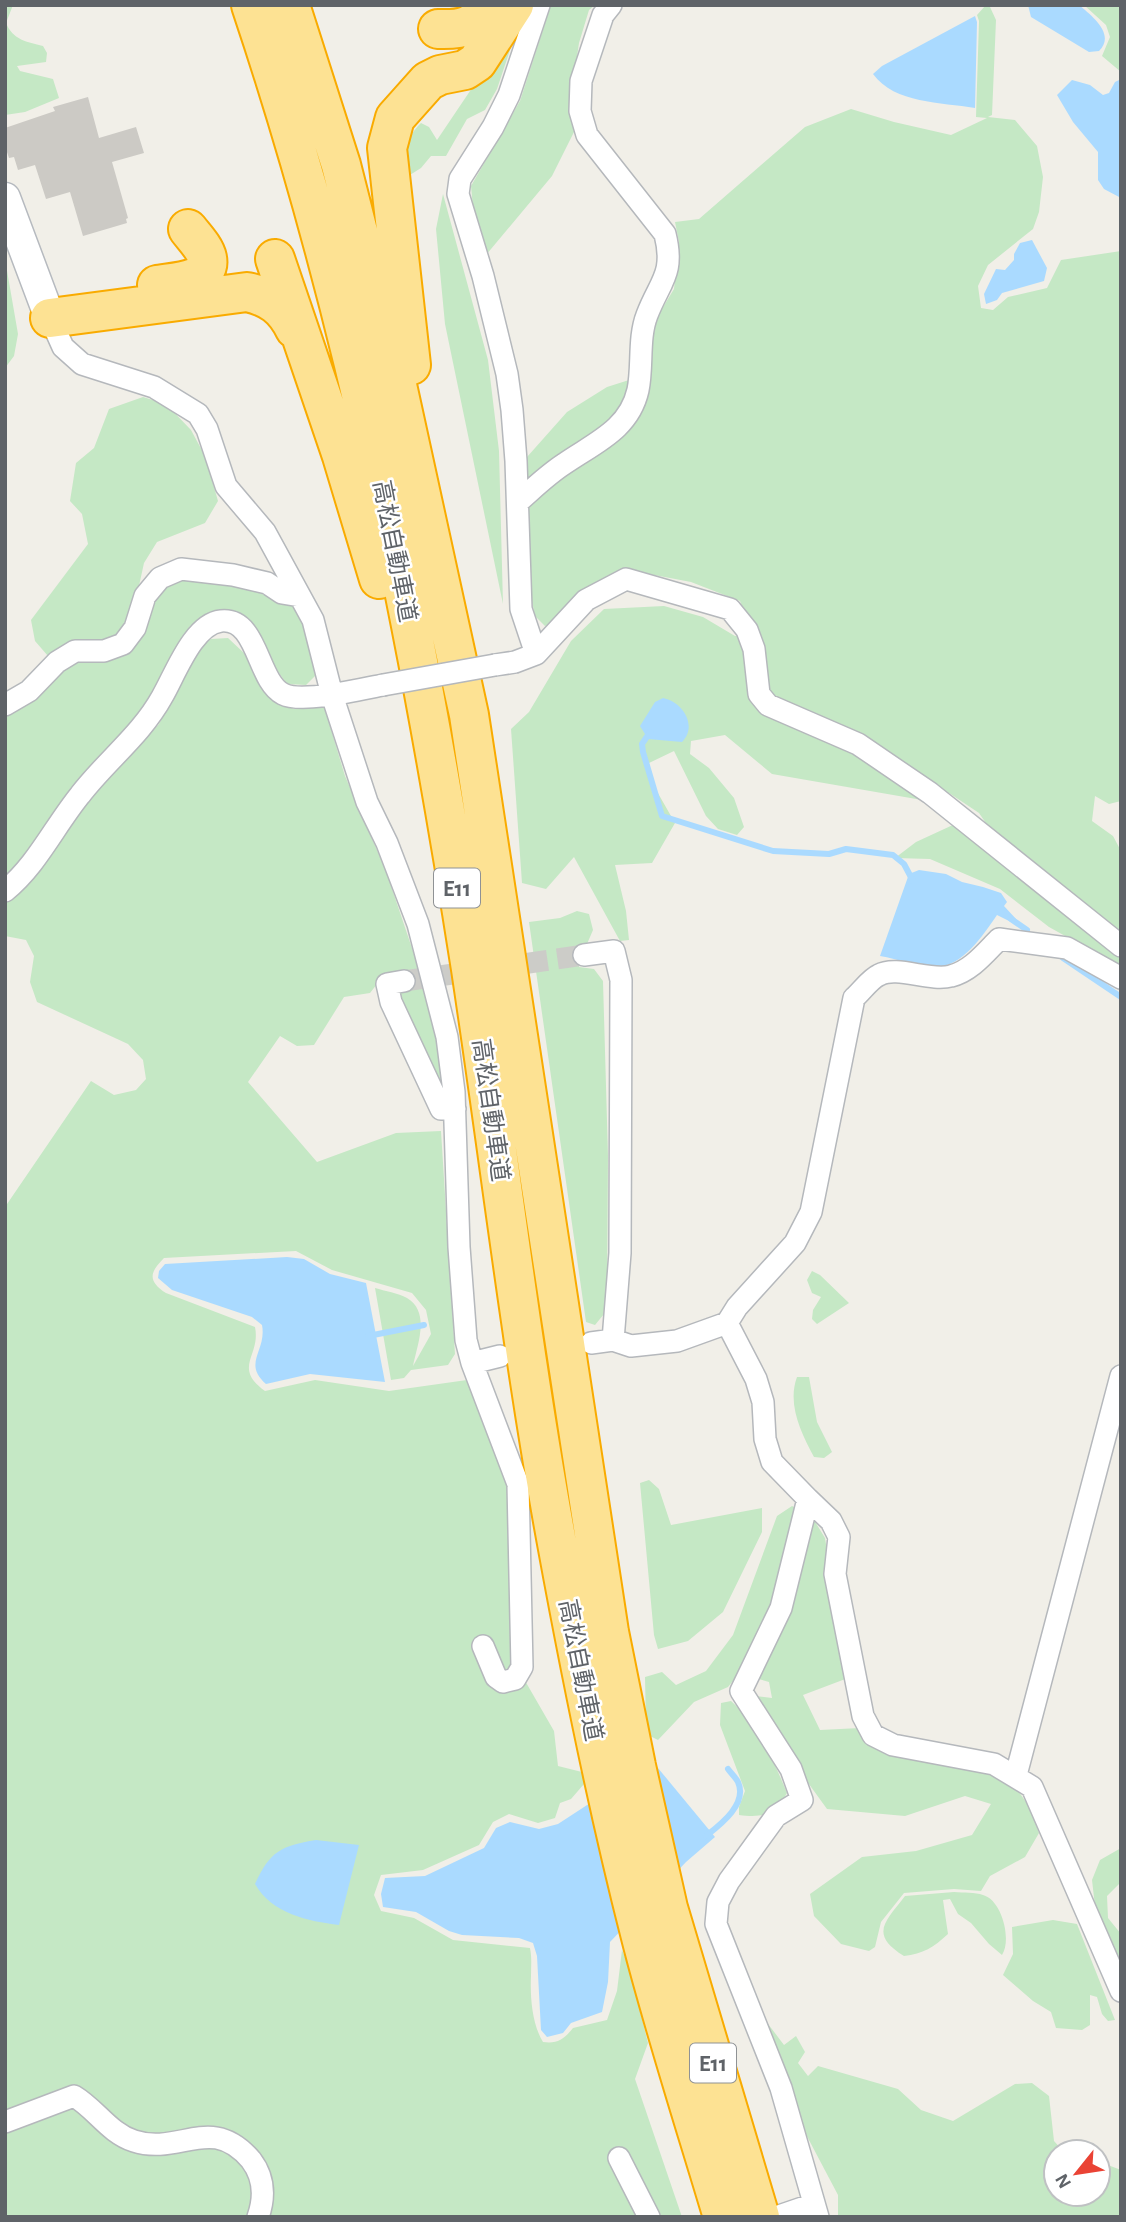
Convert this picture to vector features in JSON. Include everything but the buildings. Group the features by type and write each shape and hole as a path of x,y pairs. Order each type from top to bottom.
{"highway":[{"name":"高松自動車道","path":"251,5 289,120 343,317 384,492 426,703 471,970 509,1244 556,1538 620,1774 668,1908 760,2217"},
{"name":"高松自動車道","path":"290,5 341,165 390,359 469,715 604,1604 620,1774 642,1940 723,2217"},
{"path":"438,29 466,27 478,21 491,5"},
{"path":"469,715 461,628 413,392 405,297 387,148 395,118 428,81 465,69 477,62 514,5"},
{"path":"47,310 200,276 206,268 207,258 188,229"},
{"path":"275,259 342,456 390,615 471,970"},
{"path":"47,310 247,292 264,296 280,307 291,320 304,346"}],"street":[{"path":"536,653 521,609 512,410 507,374 483,276 458,194 460,179 493,127 509,95 539,5"},
{"path":"517,502 561,465 612,433 627,418 638,391 646,318 667,274 670,253 665,234 587,135 580,111 581,81 603,15 611,5"},
{"path":"5,198 63,347 82,364 154,387 198,414 208,429 226,486 265,532 318,634 332,695 367,802 387,843 418,924 447,1037 455,1109 460,1261 466,1340 472,1363 518,1484 522,1667 515,1679 503,1682 496,1677 483,1646"},
{"path":"5,705 29,691 57,662 75,651 104,651 123,644 135,628 145,596 160,578 181,569 233,575 267,583 282,593 300,596"},
{"path":"5,891 22,877 80,795 151,717 195,636 207,625 223,620 246,631 273,685 283,694 297,697 332,695 515,662 536,653 586,600 626,579 730,609 747,630 754,649 759,694 768,705 858,744 930,793 1121,946"},
{"path":"591,1343 613,1340 631,1346 677,1341 727,1323 737,1307 795,1243 811,1212 855,998 880,974 893,972 932,978 951,976 972,965 999,939 1068,948 1121,978"},
{"path":"583,956 614,951 621,980 620,1253 613,1340"},
{"path":"404,981 387,984 391,1002 441,1108 455,1109"},
{"path":"727,1323 756,1379 762,1402 765,1438 772,1462 831,1521 839,1537 835,1574 863,1716 873,1735 893,1745 994,1764 1032,1787 1121,1991"},
{"path":"472,1363 500,1356"},
{"path":"1016,1775 1121,1376"},
{"path":"776,2217 812,2209 781,2088 716,1924 718,1902 729,1881 776,1816 802,1800 791,1769 741,1691 781,1608 808,1499"},
{"path":"5,2122 74,2096 87,2104 118,2135 137,2142 155,2145 201,2138 225,2139 243,2152 257,2169 263,2186 258,2217"},
{"path":"619,2158 649,2217"}],"green space":[{"path":"5,5 13,5 6,23 12,33 43,46 47,53 46,62 17,66 20,71 53,79 59,98 25,112 5,115"},
{"path":"551,5 595,5 589,10 579,43 573,84 577,126 552,176 486,255 473,208 471,186 520,101"},
{"path":"1084,5 1121,5 1121,72 1102,56 1110,37 1106,25"},
{"path":"985,6 990,7 996,20 992,115 988,117 1015,120 1037,146 1043,177 1039,212 1033,229 988,265 978,286 981,308 993,310 1008,297 1047,288 1061,260 1121,251 1121,801 1109,804 1095,796 1092,821 1113,836 1121,851 1121,967 1049,927 1000,889 930,859 895,858 916,842 955,824 992,832 979,813 949,793 922,800 772,774 725,735 691,741 690,754 709,768 734,798 744,827 737,835 718,829 706,816 674,751 649,763 655,788 675,823 652,863 615,865 626,911 629,940 620,941 574,857 546,889 522,883 511,729 529,712 571,641 604,609 664,606 703,617 735,636 753,633 740,601 691,582 633,571 561,620 545,626 535,616 529,587 527,457 567,412 607,387 648,374 654,322 674,289 679,242 675,222 699,219 805,127 851,109 951,135 987,118 976,117 977,15"},
{"path":"518,26 497,89 485,110 467,119 446,156 431,156 421,168 402,180 406,149 415,129 421,123 429,127 437,140"},
{"path":"443,194 488,360 499,451 503,604 445,324 436,229"},
{"path":"5,259 18,334 14,356 5,368"},
{"path":"143,397 166,404 191,430 205,456 218,501 205,523 157,542 144,563 135,604 118,634 102,640 77,641 48,656 35,641 31,620 88,544 82,514 70,501 76,463 94,448 109,409"},
{"path":"181,577 241,587 292,604 303,619 311,640 315,676 306,685 287,684 276,669 253,623 229,613 209,613 190,626 145,711 5,879 5,718 35,698 56,673 76,661 122,657 141,638 161,590"},
{"path":"228,638 244,653 261,685 277,701 294,709 324,706 345,776 386,871 419,969 430,1006 443,1080 436,1081 381,979 370,993 344,997 314,1045 297,1046 280,1036 248,1082 317,1162 396,1133 441,1131 455,1354 448,1365 411,1370 404,1378 391,1380 375,1288 407,1298 419,1312 419,1339 413,1366 431,1334 426,1310 412,1293 332,1270 296,1251 164,1258 155,1268 154,1281 166,1293 255,1327 250,1375 265,1391 315,1380 389,1391 467,1380 503,1463 512,1500 524,1679 554,1731 558,1766 582,1772 584,1784 571,1799 560,1803 555,1818 538,1823 509,1814 493,1822 479,1845 423,1870 381,1875 374,1895 381,1911 414,1918 453,1940 530,1948 532,2010 543,2042 557,2041 573,2028 607,2020 617,1991 622,1950 629,1967 648,2043 635,2079 682,2217 269,2217 242,2139 157,2137 122,2128 92,2099 5,2113 5,1207 91,1081 114,1095 136,1090 146,1079 143,1060 128,1044 37,1002 30,982 34,956 26,940 5,936 5,903 29,883 87,802 159,724 197,650 211,639"},
{"path":"577,911 589,914 593,930 587,944 579,948 579,967 594,969 603,981 608,1156 607,1304 604,1314 595,1325 586,1322 529,922 560,918"},
{"path":"812,1271 820,1275 849,1303 817,1324 812,1319 813,1310 821,1297 812,1293 807,1280"},
{"path":"797,1377 809,1377 817,1422 832,1452 824,1458 814,1457 797,1418 794,1387"},
{"path":"649,1480 659,1489 671,1525 762,1508 762,1532 723,1612 688,1641 658,1649 654,1635 640,1483"},
{"path":"792,1506 798,1509 776,1601 748,1662 728,1687 694,1702 658,1740 650,1736 646,1724 645,1677 662,1672 676,1685 706,1671 733,1635 777,1516"},
{"path":"808,1520 814,1520 825,1538 848,1678 803,1695 820,1730 860,1728 874,1748 899,1755 994,1769 1016,1788 1031,1809 1039,1833 1025,1857 990,1876 981,1891 954,1889 904,1893 881,1922 875,1947 869,1951 841,1944 814,1916 810,1894 862,1857 916,1851 972,1835 991,1804 965,1796 905,1816 827,1809 806,1780 755,1696 772,1698 769,1682 755,1678"},
{"path":"731,1701 756,1731 787,1793 778,1806 762,1815 739,1815 745,1791 720,1725 721,1703"},
{"path":"1121,1848 1121,1882 1107,1896 1108,1918 1121,1934 1121,1968 1096,1915 1092,1880 1100,1860"},
{"path":"954,1892 980,1894 990,1898 995,1904 1005,1931 1005,1948 1002,1955 971,1923 958,1914 950,1899 943,1900 948,1934 933,1946 923,1952 904,1956 887,1941 884,1927 905,1896"},
{"path":"1053,1920 1077,1924 1115,2020 1108,2021 1102,2014 1097,1997 1090,1995 1090,2025 1082,2030 1056,2028 1051,2012 1033,2001 1003,1975 1013,1954 1012,1927"},
{"path":"753,2004 784,2045 796,2036 805,2052 798,2063 808,2076 818,2066 898,2089 921,2110 953,2121 1015,2084 1032,2083 1049,2096 1054,2138 1042,2138 1042,2208 1112,2208 1112,2167 1121,2170 1121,2217 838,2217 838,2195 800,2123"},
{"path":"71,2107 159,2153 220,2148 241,2158 253,2176 254,2198 250,2213 247,2217 5,2217 5,2131 19,2129"}],"water":[{"path":"1028,5 1079,5 1104,32 1104,45 1099,51 1089,52 1031,17"},
{"path":"975,16 975,108 906,96 882,84 873,74 882,66"},
{"path":"1121,79 1121,198 1104,189 1098,180 1098,152 1073,122 1057,95 1072,80 1090,85 1103,95 1109,93 1115,82"},
{"path":"1032,240 1047,268 1044,281 1002,293 997,300 986,304 984,294 996,269 1005,270 1014,260 1020,243"},
{"path":"663,698 677,704 686,716 689,729 682,742 648,739 640,726 655,702"},
{"path":"919,870 946,874 962,882 1001,893 1007,902 1004,906 1017,920 1015,924 997,915 971,949 955,962 945,966 922,966 880,956 909,874"},
{"path":"287,1257 304,1259 330,1274 366,1283 385,1382 310,1374 266,1384 256,1370 263,1334 262,1325 252,1317 172,1290 158,1278 159,1271 165,1264"},
{"path":"653,1762 715,1837 686,1862 610,1942 608,1982 602,2012 571,2023 563,2033 547,2037 541,2030 537,1956 533,1943 519,1938 462,1935 449,1931 416,1912 383,1907 381,1894 385,1878 425,1876 484,1848 496,1828 510,1822 539,1829 558,1824"},
{"path":"316,1840 359,1845 339,1925 303,1918 281,1909 271,1903 255,1884 266,1864 278,1852"}],"waterway":[{"path":"650,732 642,744 643,752 662,816 773,851 829,854 846,849 893,855 904,864 913,881"},
{"path":"1011,919 1027,930"},
{"path":"1063,958 1121,997"},
{"path":"368,1336 424,1325"},
{"path":"706,1836 731,1813 739,1798 738,1782 728,1769"}],"tunnel":[{"path":"404,981 584,955"}]}
